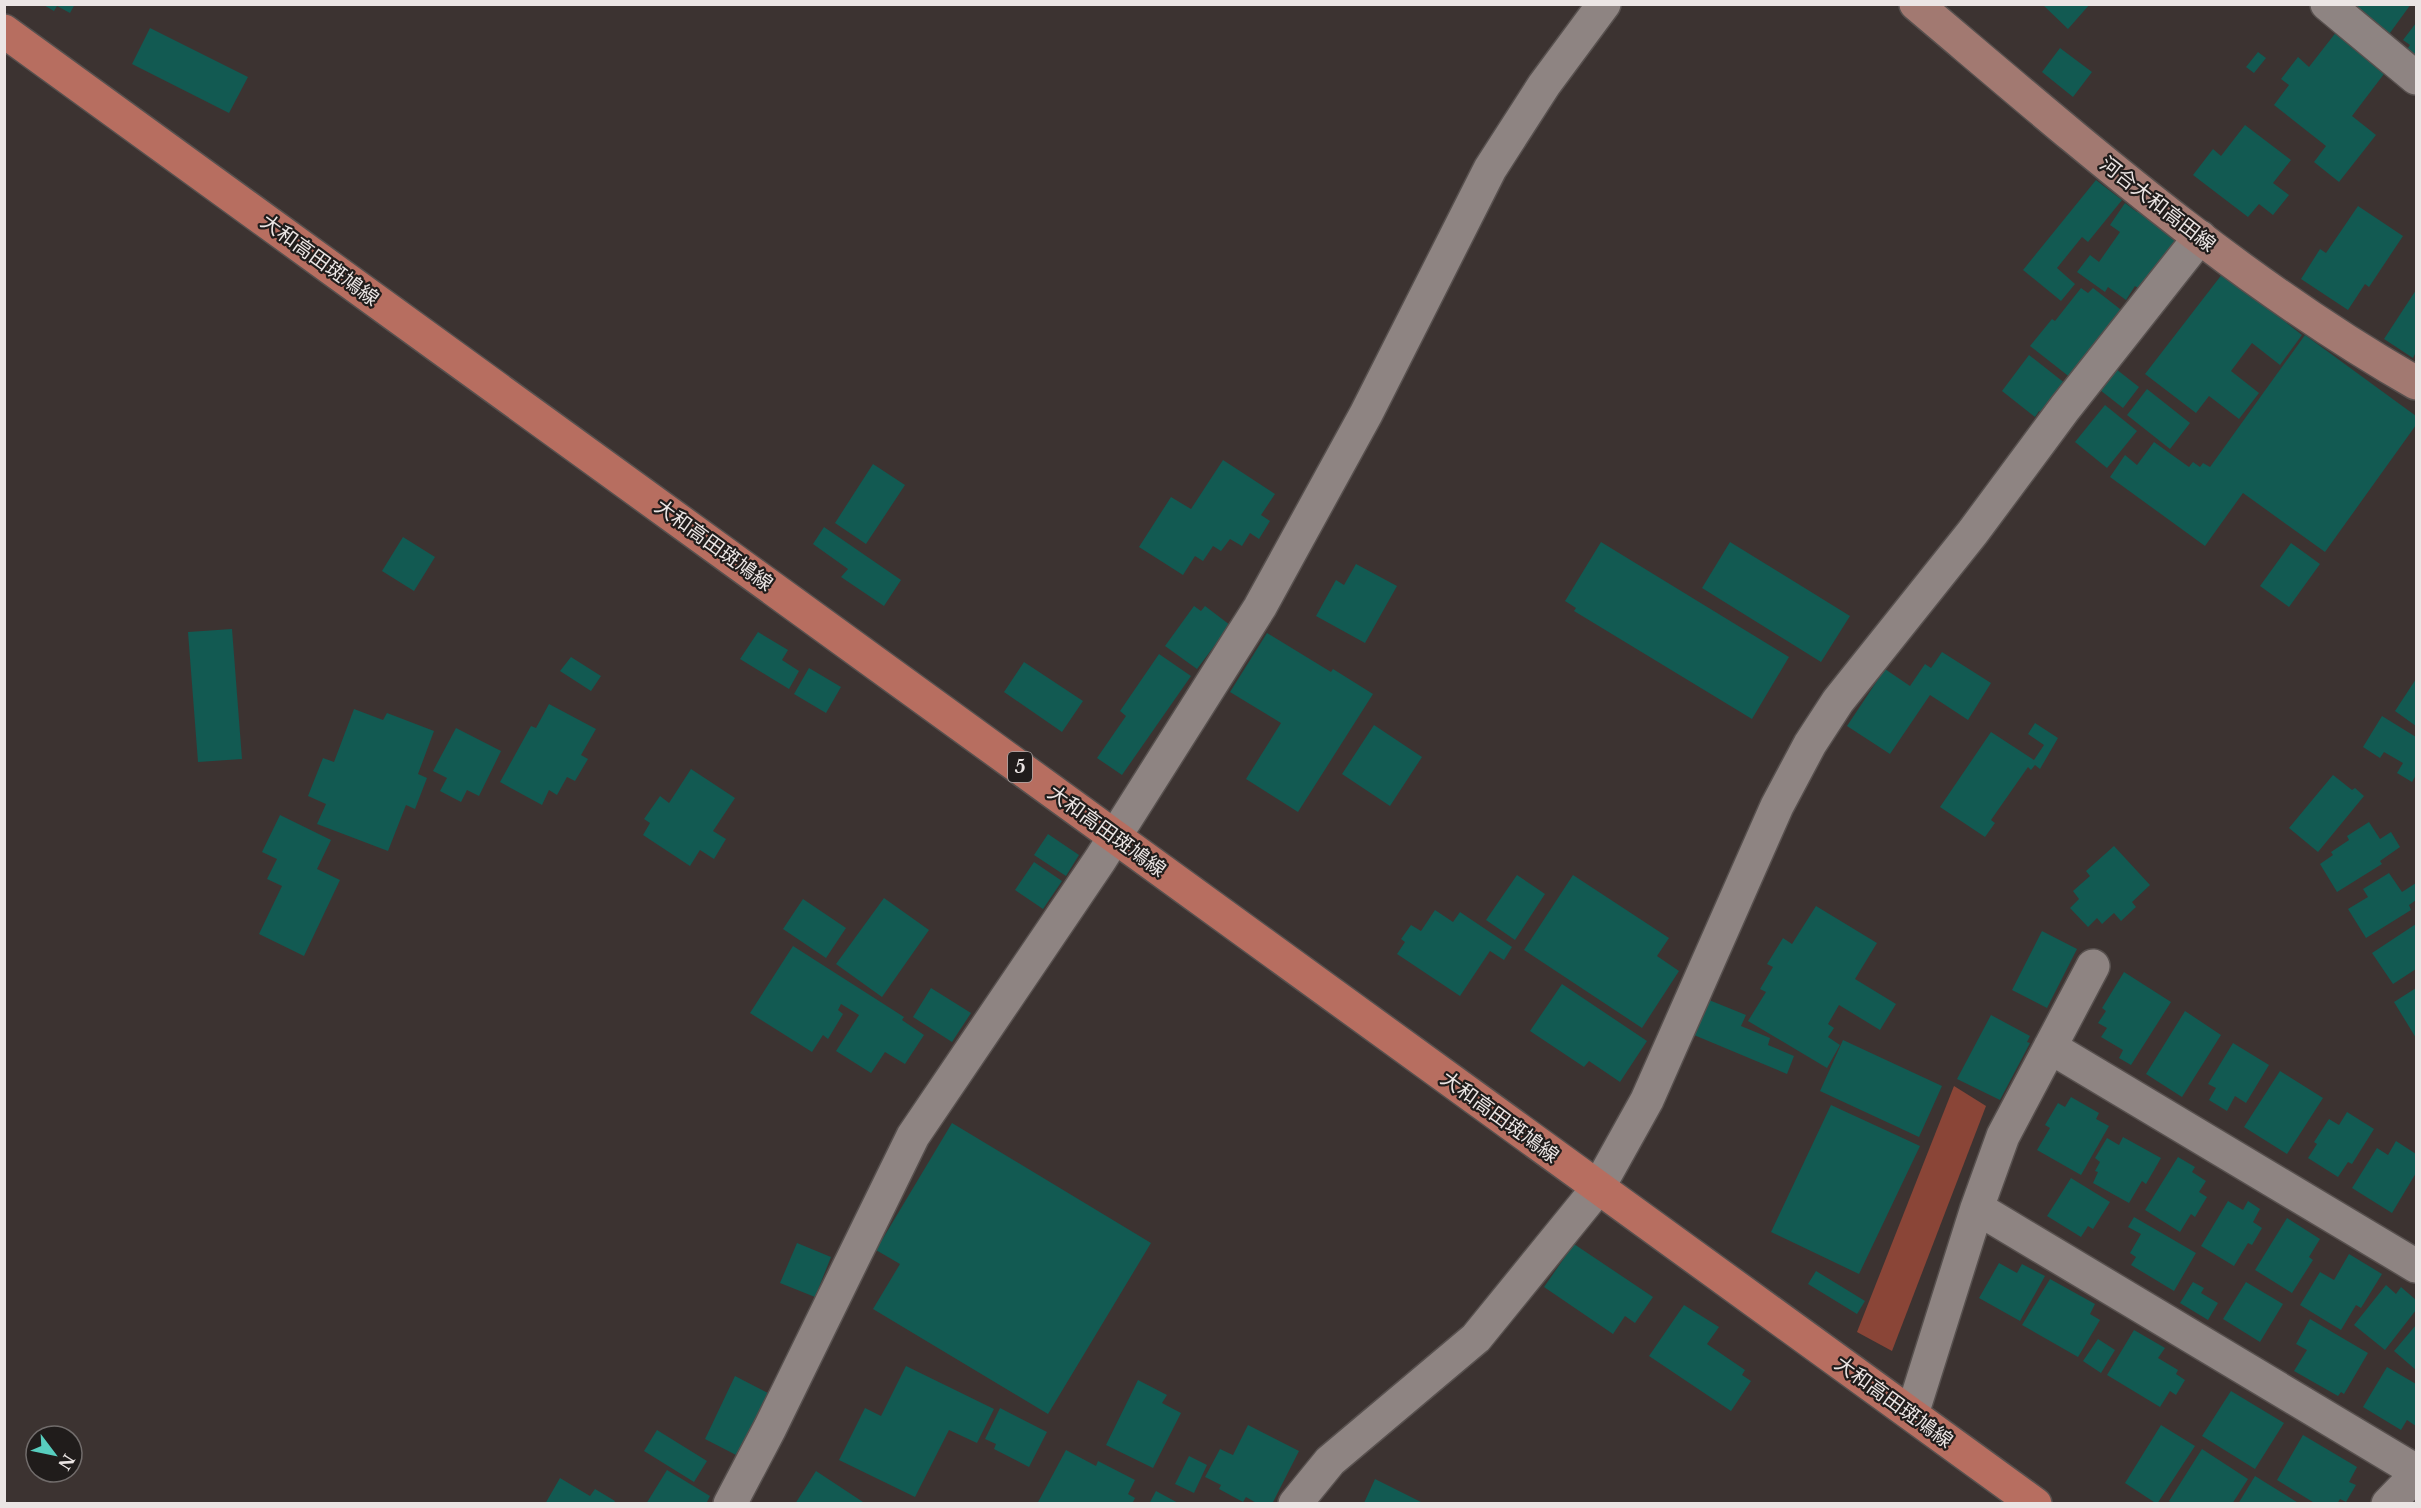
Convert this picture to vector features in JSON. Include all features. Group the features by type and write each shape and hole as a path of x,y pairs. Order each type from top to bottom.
{"main road":[{"name":"河合大和高田線","path":"1916,4 2132,185 2200,237 2298,307 2416,383"},
{"name":"大和高田斑鳩線","path":"4,31 2035,1503"}],"street":[{"path":"730,1503 770,1428 913,1136 1114,836 1260,607 1366,414 1490,169 1538,93 1604,4"},
{"path":"2327,4 2416,78"},
{"path":"1295,1503 1330,1461 1476,1338 1598,1188 1647,1100 1776,806 1810,744 1838,701 1973,532 2065,408 2200,237"},
{"path":"1912,1414 1977,1208 2003,1136 2092,966"},
{"path":"2050,1047 2416,1266"},
{"path":"1977,1208 2416,1471"},
{"path":"2388,1503 2416,1475"}],"shaded area":[{"path":"1954,1086 1986,1106 1892,1351 1857,1332"}],"building":[{"path":"42,4 75,4 70,13 57,6 54,11"},
{"path":"2042,4 2090,4 2068,29"},
{"path":"2345,4 2411,4 2387,37"},
{"path":"2416,23 2416,59 2406,51 2410,45 2403,40"},
{"path":"150,28 248,77 229,113 132,64"},
{"path":"2337,31 2387,70 2352,116 2376,135 2339,182 2314,162 2326,146 2274,105 2289,85 2281,79 2298,57 2309,67"},
{"path":"2060,48 2092,72 2073,97 2042,72"},
{"path":"2258,52 2266,58 2254,73 2246,67"},
{"path":"2245,125 2291,160 2273,183 2289,195 2273,215 2259,204 2248,217 2193,175 2213,149 2221,156"},
{"path":"2096,180 2122,200 2088,242 2082,237 2057,268 2075,284 2061,301 2023,270"},
{"path":"2125,203 2137,212 2139,209 2185,242 2142,291 2135,286 2126,300 2108,287 2105,292 2077,272 2090,255 2099,262 2120,232 2110,225"},
{"path":"2358,206 2403,236 2369,287 2365,284 2348,310 2301,279 2320,249 2326,253"},
{"path":"2223,273 2302,335 2280,365 2252,343 2231,371 2259,393 2239,419 2209,396 2196,413 2145,374"},
{"path":"2081,288 2088,293 2093,288 2129,316 2076,382 2030,346 2052,319 2055,321"},
{"path":"2416,290 2416,352 2413,358 2384,339"},
{"path":"2305,335 2416,416 2416,425 2325,552 2243,493 2205,546 2110,477 2125,455 2137,465 2154,442 2189,467 2193,462 2200,467 2203,463 2210,467"},
{"path":"2029,355 2071,388 2047,418 2039,411 2035,417 2002,391"},
{"path":"2116,369 2139,387 2123,408 2100,390"},
{"path":"2147,389 2190,423 2170,449 2127,415"},
{"path":"2105,405 2137,431 2107,468 2075,442"},
{"path":"1223,460 1275,494 1261,515 1270,521 1259,539 1250,533 1242,546 1230,539 1221,551 1213,546 1203,561 1195,556 1183,575 1139,547 1171,497 1191,509"},
{"path":"873,464 905,485 866,544 835,523"},
{"path":"824,527 901,580 884,606 841,577 848,569 813,544"},
{"path":"403,537 435,557 414,591 382,571"},
{"path":"1601,542 1789,657 1752,719 1574,611 1576,608 1565,601"},
{"path":"1730,542 1850,616 1821,662 1702,588"},
{"path":"2291,543 2320,564 2289,607 2260,586"},
{"path":"1356,564 1397,586 1365,643 1316,616 1336,580 1344,585"},
{"path":"1194,606 1201,611 1205,606 1230,625 1197,669 1165,646"},
{"path":"232,629 242,759 198,762 188,632"},
{"path":"758,632 788,650 782,660 799,671 789,689 740,659"},
{"path":"1267,633 1331,672 1333,669 1373,694 1298,812 1246,779 1281,723 1230,692"},
{"path":"1942,652 1991,683 1968,720 1930,695 1890,754 1847,726 1885,669 1910,686 1925,664 1931,668"},
{"path":"1159,654 1191,676 1122,775 1097,758 1126,716 1120,711"},
{"path":"571,657 601,676 591,691 560,671"},
{"path":"1024,662 1083,701 1062,732 1004,692"},
{"path":"809,668 841,687 826,713 794,694"},
{"path":"2416,679 2416,726 2395,711"},
{"path":"549,704 596,729 581,755 588,759 575,781 567,777 557,795 549,790 542,805 500,782 531,726 536,728"},
{"path":"354,709 383,720 387,713 434,731 418,774 427,778 415,809 406,805 388,851 317,824 326,804 308,796 323,758 334,762"},
{"path":"2382,716 2416,737 2416,775 2412,782 2397,773 2403,763 2384,752 2380,758 2363,747"},
{"path":"2035,723 2058,738 2040,769 2035,765 2031,770 2028,767 1991,820 1995,823 1985,837 1940,807 1991,732 2034,760 2044,745 2028,734"},
{"path":"1374,725 1422,757 1390,806 1342,774"},
{"path":"456,728 501,751 479,796 467,790 461,802 440,791 447,778 433,771"},
{"path":"691,769 735,798 713,831 726,839 714,859 700,850 690,866 643,835 650,823 644,819 660,796 669,803"},
{"path":"2333,775 2364,796 2318,852 2289,828"},
{"path":"280,815 331,840 317,869 340,880 304,956 259,934 282,886 267,879 277,859 262,852"},
{"path":"2369,822 2380,839 2391,832 2400,847 2380,861 2382,864 2337,892 2320,864 2333,855 2331,852 2349,840 2347,836"},
{"path":"1048,834 1079,855 1066,876 1034,855"},
{"path":"2114,846 2150,885 2132,902 2136,907 2121,921 2114,913 2102,924 2097,918 2088,927 2070,908 2079,899 2073,891 2090,876 2086,871"},
{"path":"1034,862 1062,881 1043,909 1015,890"},
{"path":"2389,873 2402,892 2416,883 2416,900 2409,905 2411,910 2366,938 2348,909 2368,897 2363,889"},
{"path":"1517,875 1545,894 1515,940 1486,920"},
{"path":"1573,875 1669,938 1657,956 1679,971 1642,1028 1524,950"},
{"path":"884,898 929,930 882,997 836,964"},
{"path":"803,899 846,928 826,958 783,929"},
{"path":"1816,906 1877,943 1855,979 1896,1004 1880,1030 1839,1005 1828,1024 1834,1028 1828,1037 1840,1045 1827,1068 1748,1021 1766,992 1760,989 1773,967 1767,964 1783,938 1792,944"},
{"path":"1435,910 1453,922 1460,912 1512,947 1504,960 1490,951 1460,996 1397,954 1405,942 1401,939 1411,925 1421,931"},
{"path":"2416,924 2416,969 2393,984 2372,953"},
{"path":"2042,931 2077,949 2047,1008 2012,990"},
{"path":"793,946 904,1017 902,1020 924,1035 905,1064 885,1052 871,1073 836,1051 859,1015 841,1004 838,1010 843,1014 828,1039 823,1035 812,1052 750,1013"},
{"path":"2124,972 2171,1002 2131,1065 2119,1058 2123,1050 2101,1037 2107,1028 2098,1023 2106,1011 2102,1008"},
{"path":"1562,984 1647,1041 1620,1082 1589,1061 1584,1067 1530,1031"},
{"path":"931,988 971,1013 952,1042 913,1017"},
{"path":"2416,988 2416,1038 2394,1002"},
{"path":"1709,1000 1746,1015 1741,1026 1770,1038 1768,1045 1794,1056 1787,1074 1694,1035"},
{"path":"2185,1011 2221,1035 2182,1097 2146,1074"},
{"path":"1991,1015 2030,1036 2027,1042 2030,1043 2000,1100 1957,1079"},
{"path":"1843,1040 1942,1086 1919,1137 1820,1091"},
{"path":"2233,1043 2269,1065 2246,1103 2235,1096 2227,1111 2209,1100 2216,1088 2208,1084"},
{"path":"2280,1071 2323,1098 2287,1154 2244,1127"},
{"path":"2071,1097 2099,1113 2096,1119 2109,1126 2081,1175 2037,1150 2050,1128 2045,1125 2058,1103 2065,1107"},
{"path":"1831,1105 1920,1146 1859,1274 1771,1232"},
{"path":"2347,1112 2374,1129 2352,1164 2348,1162 2338,1177 2308,1158 2317,1144 2314,1142 2329,1119 2339,1125"},
{"path":"952,1123 1151,1243 1048,1414 873,1309 900,1264 876,1250"},
{"path":"2123,1137 2161,1158 2146,1184 2142,1181 2129,1203 2093,1183 2098,1172 2095,1171 2100,1162 2095,1158 2107,1138 2119,1145"},
{"path":"2396,1141 2416,1154 2416,1173 2392,1213 2352,1188 2377,1148 2388,1155"},
{"path":"2178,1157 2195,1167 2192,1172 2206,1181 2199,1192 2207,1197 2195,1217 2191,1214 2180,1232 2145,1210"},
{"path":"2071,1178 2110,1202 2093,1229 2088,1226 2081,1237 2047,1216"},
{"path":"2228,1201 2243,1210 2248,1201 2260,1209 2253,1222 2262,1228 2252,1245 2248,1243 2234,1266 2201,1246"},
{"path":"2134,1217 2196,1253 2174,1291 2131,1265 2136,1257 2130,1253 2141,1234 2128,1227"},
{"path":"2287,1218 2320,1239 2309,1257 2313,1260 2292,1293 2255,1270"},
{"path":"797,1243 831,1257 815,1297 780,1283"},
{"path":"1574,1244 1653,1297 1635,1323 1625,1316 1613,1334 1544,1287"},
{"path":"2349,1254 2382,1274 2361,1308 2356,1305 2341,1330 2300,1305 2320,1272 2334,1280"},
{"path":"1999,1263 2017,1273 2022,1264 2045,1276 2020,1321 1979,1298"},
{"path":"1816,1271 1865,1301 1857,1314 1808,1284"},
{"path":"2050,1279 2095,1304 2090,1314 2100,1320 2078,1357 2022,1325"},
{"path":"2193,1282 2204,1288 2201,1293 2218,1303 2208,1320 2180,1303"},
{"path":"2246,1282 2283,1304 2260,1342 2223,1319"},
{"path":"2386,1285 2396,1294 2401,1287 2416,1300 2416,1310 2385,1350 2354,1325"},
{"path":"1684,1305 1719,1327 1707,1344 1745,1370 1742,1375 1751,1381 1731,1411 1649,1356"},
{"path":"2310,1319 2368,1353 2344,1394 2341,1392 2338,1396 2294,1371 2307,1350 2296,1344"},
{"path":"2416,1325 2416,1370 2394,1351"},
{"path":"2134,1330 2165,1348 2158,1358 2178,1370 2176,1374 2185,1380 2176,1395 2170,1391 2160,1407 2107,1375"},
{"path":"2098,1339 2115,1350 2101,1373 2083,1361"},
{"path":"906,1366 994,1409 977,1443 949,1430 915,1497 839,1460 865,1408 881,1416"},
{"path":"2387,1367 2416,1384 2416,1426 2407,1420 2401,1430 2363,1407"},
{"path":"735,1376 768,1393 738,1456 705,1439"},
{"path":"1138,1380 1167,1395 1162,1403 1181,1413 1153,1468 1106,1445"},
{"path":"2231,1391 2284,1423 2255,1469 2202,1436"},
{"path":"1000,1408 1047,1432 1029,1467 994,1449 996,1444 985,1439"},
{"path":"1248,1425 1299,1451 1272,1504 1258,1504 1246,1497 1243,1502 1219,1489 1221,1485 1205,1477 1220,1449 1233,1455"},
{"path":"2161,1425 2195,1446 2157,1504 2125,1483"},
{"path":"657,1430 707,1461 694,1482 644,1451"},
{"path":"2303,1435 2357,1467 2349,1482 2356,1485 2346,1502 2340,1499 2337,1504 2316,1504 2277,1480"},
{"path":"2202,1449 2248,1479 2232,1504 2173,1504 2169,1501"},
{"path":"1066,1450 1096,1466 1098,1461 1135,1480 1128,1494 1135,1498 1132,1504 1037,1504"},
{"path":"1189,1456 1207,1465 1194,1493 1175,1484"},
{"path":"667,1470 710,1496 706,1504 646,1504"},
{"path":"816,1471 863,1502 862,1504 795,1504"},
{"path":"2255,1476 2300,1504 2238,1504"},
{"path":"560,1478 590,1496 595,1489 615,1501 613,1504 545,1504"},
{"path":"1375,1479 1425,1504 1364,1503"},
{"path":"1156,1491 1180,1504 1149,1504"}]}
